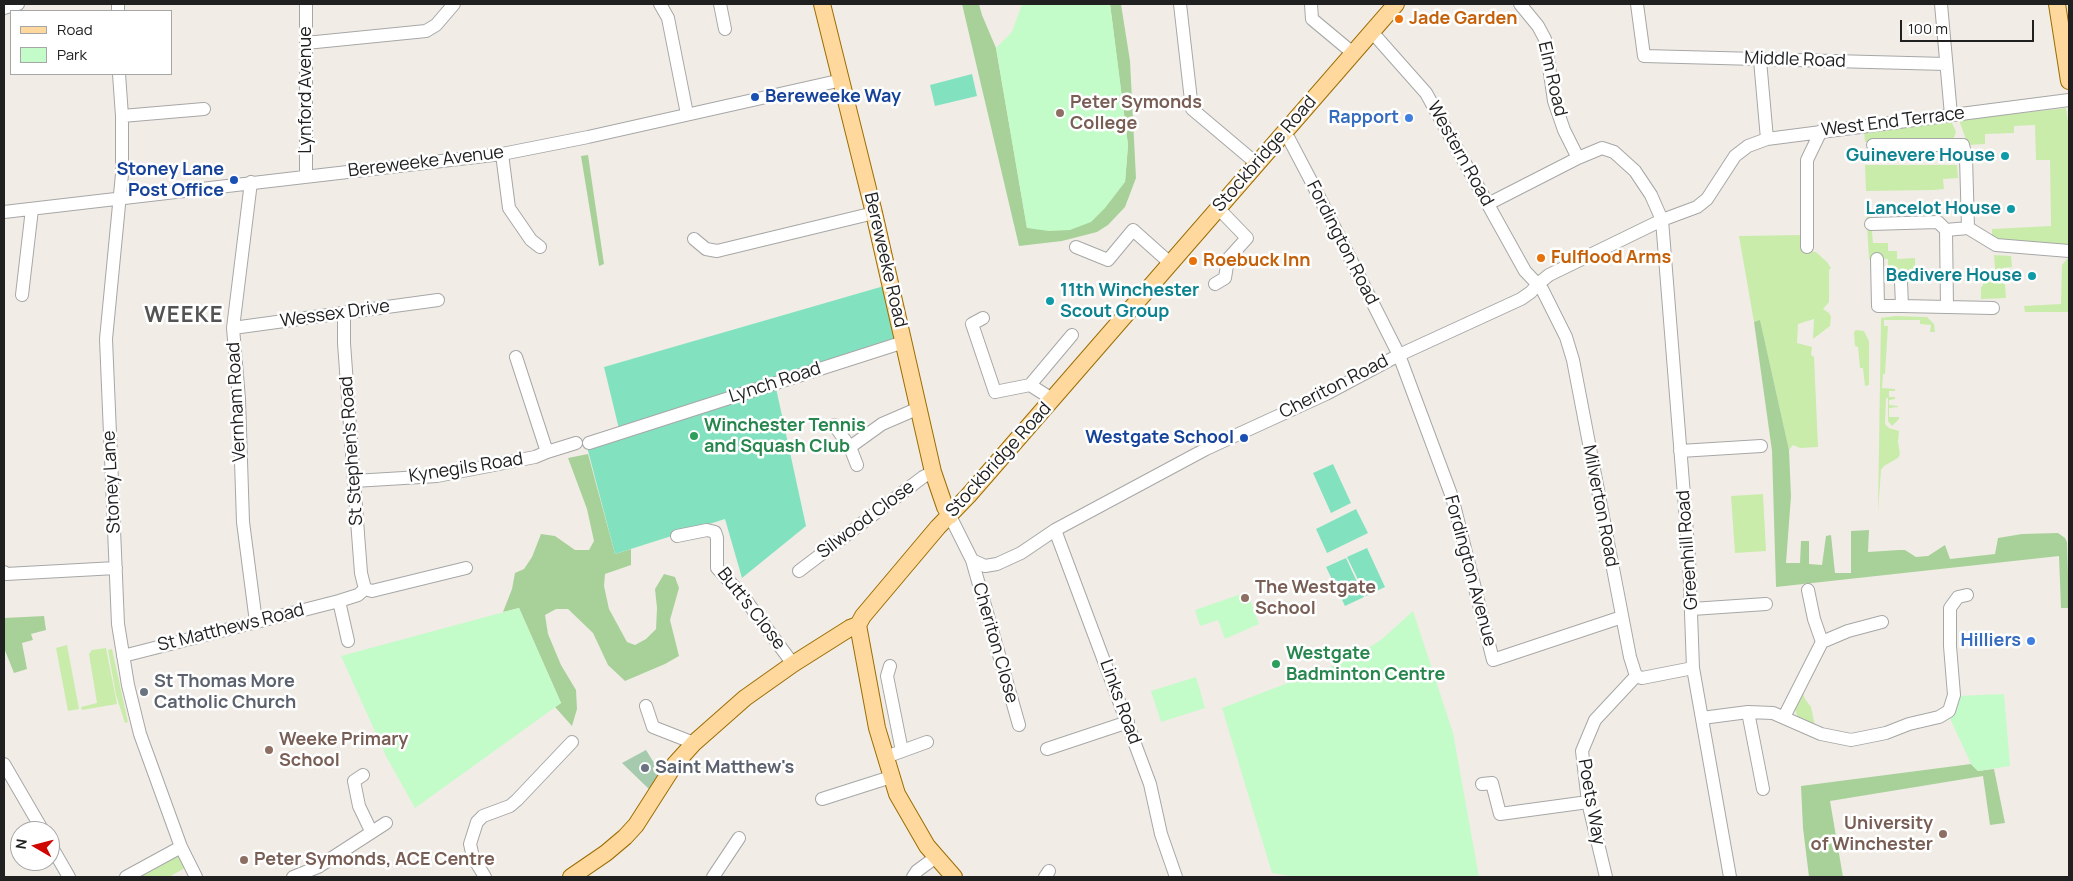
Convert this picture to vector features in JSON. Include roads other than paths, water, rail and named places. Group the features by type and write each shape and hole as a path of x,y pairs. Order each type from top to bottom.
{"main road":[{"name":"Bereweeke Road","path":"822,4 874,213 933,472 950,516"},
{"name":"Stockbridge Road","path":"571,877 606,853 625,837 636,825 675,764 694,743 745,698 793,664 850,628 858,625 877,599 1396,4"},
{"path":"2057,4 2069,81"},
{"path":"858,625 869,691 884,757 897,794 912,823 936,857 954,877"}],"street":[{"path":"4,8 18,4"},
{"name":"Lynford Avenue","path":"306,4 306,176"},
{"path":"306,43 426,31 436,25 454,4"},
{"path":"660,4 668,18 686,114"},
{"path":"720,4 725,29"},
{"path":"1180,4 1192,109 1256,163"},
{"path":"1310,4 1312,19 1354,54"},
{"name":"Elm Road","path":"1520,4 1538,26 1545,39 1554,101 1564,130 1578,158"},
{"name":"Middle Road","path":"1637,4 1644,56 1702,56 1760,60 1946,64"},
{"path":"1941,4 1951,115"},
{"name":"Western Road","path":"1372,32 1426,93 1524,271 1538,284"},
{"path":"1760,60 1767,139"},
{"name":"Stoney Lane","path":"119,75 122,116 121,198 106,339 118,624 140,734 190,875"},
{"name":"Bereweeke Avenue","path":"4,212 502,154 588,137 842,80"},
{"name":"West End Terrace","path":"1726,166 1748,146 1767,139 2069,100"},
{"path":"122,116 204,109"},
{"path":"1807,247 1807,160 1821,131"},
{"name":"Fordington Road","path":"1283,134 1289,139 1310,178 1399,355"},
{"path":"1873,145 1963,145 1966,157 1968,228"},
{"name":"Greenhill Road","path":"1488,204 1578,158 1602,148 1614,152 1635,171 1651,195 1662,220 1692,609 1693,668 1730,877"},
{"path":"502,154 509,208 531,240 540,247"},
{"name":"Cheriton Road","path":"972,560 985,566 997,564 1021,553 1054,530 1206,449 1326,394 1399,355 1521,299 1549,275 1662,220 1689,211 1707,199 1726,166"},
{"name":"Vernham Road","path":"251,182 232,328 239,399 243,522 256,622"},
{"path":"1215,284 1225,278 1228,259 1247,238 1218,208"},
{"path":"22,295 32,209"},
{"path":"694,239 706,249 717,251 874,213"},
{"path":"1871,224 1938,222 1946,230 1947,307"},
{"path":"1946,230 1968,228 1996,245 2069,251"},
{"path":"1076,246 1108,260 1133,230 1170,263"},
{"path":"1878,260 1878,306 1993,308"},
{"path":"1901,282 1902,306"},
{"name":"Milverton Road","path":"1538,284 1566,337 1570,350 1622,618 1636,676"},
{"name":"Wessex Drive","path":"232,328 438,300"},
{"name":"St Stephen's Road","path":"344,314 344,343 361,573 365,589"},
{"path":"983,318 972,324 996,392 1030,385 1072,335"},
{"name":"Lynch Road","path":"589,443 904,342"},
{"name":"Fordington Avenue","path":"1399,355 1452,497 1494,660 1622,618"},
{"path":"516,356 547,452"},
{"path":"1030,385 1052,399"},
{"path":"850,447 882,424 919,408"},
{"path":"834,425 850,447 857,465"},
{"name":"Kynegils Road","path":"354,480 437,476 535,457 576,443"},
{"path":"1680,451 1761,446"},
{"name":"Silwood Close","path":"799,570 923,477 933,472"},
{"path":"950,516 972,560"},
{"name":"Butt's Close","path":"677,536 707,530 715,532 717,538 717,568 742,595 793,664"},
{"name":"Links Road","path":"1054,530 1150,784 1161,834 1176,877"},
{"name":"Cheriton Close","path":"972,560 1019,725"},
{"path":"4,572 6,574 116,568"},
{"name":"St Matthews Road","path":"123,656 339,601 358,595 365,589 372,591 466,568"},
{"path":"1808,590 1814,619 1822,642"},
{"path":"1702,718 1748,712 1768,713 1784,717 1821,734 1851,740 1886,733 1909,724 1939,717 1949,711 1954,695 1955,621 1950,608 1958,597 1967,595"},
{"path":"339,601 348,641"},
{"path":"1692,609 1766,604"},
{"path":"1784,717 1822,642 1848,631 1882,622"},
{"path":"890,666 888,676 902,751"},
{"path":"1636,676 1642,678 1693,668"},
{"name":"Poets Way","path":"1606,877 1588,802 1582,752 1595,720 1636,676"},
{"path":"646,706 653,726 694,743"},
{"path":"1748,712 1763,789"},
{"path":"1048,749 1128,722"},
{"path":"485,877 473,857 470,844 477,822 483,816 510,806 518,800 572,742"},
{"path":"884,757 927,742"},
{"path":"4,764 37,821"},
{"path":"363,775 354,781 360,806 371,831"},
{"path":"822,799 891,776"},
{"path":"1482,784 1492,783 1500,814 1588,802"},
{"path":"293,877 318,867 386,823"},
{"path":"713,877 739,838"},
{"path":"126,877 181,847"},
{"path":"913,877 917,871 936,857"},
{"path":"60,861 69,877"}],"place":[{"name":"Jade Garden","path":"1399,19"},
{"name":"Bereweeke Way","path":"755,97"},
{"name":"Peter Symonds College","path":"1060,113"},
{"name":"Rapport","path":"1409,118"},
{"name":"Guinevere House","path":"2005,156"},
{"name":"Stoney Lane Post Office","path":"234,180"},
{"name":"Lancelot House","path":"2011,209"},
{"name":"Fulflood Arms","path":"1541,258"},
{"name":"Roebuck Inn","path":"1193,261"},
{"name":"Bedivere House","path":"2032,276"},
{"name":"11th Winchester Scout Group","path":"1050,301"},
{"name":"Winchester Tennis and Squash Club","path":"694,436"},
{"name":"Westgate School","path":"1244,438"},
{"name":"The Westgate School","path":"1245,598"},
{"name":"Hilliers","path":"2031,641"},
{"name":"Westgate Badminton Centre","path":"1276,664"},
{"name":"St Thomas More Catholic Church","path":"144,692"},
{"name":"Weeke Primary School","path":"269,750"},
{"name":"Saint Matthew's","path":"645,768"},
{"name":"University of Winchester","path":"1943,834"},
{"name":"Peter Symonds, ACE Centre","path":"244,860"}],"district":[{"name":"WEEKE","path":"184,316"}]}
